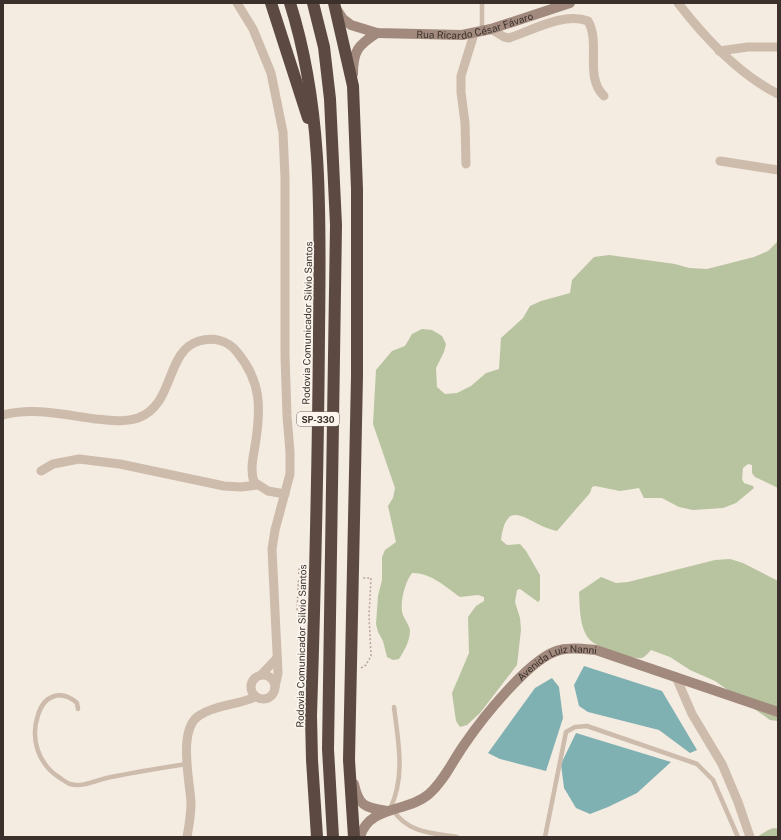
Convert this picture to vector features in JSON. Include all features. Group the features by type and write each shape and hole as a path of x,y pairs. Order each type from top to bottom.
{"highway":[{"path":"271,3 307,115 316,155"},
{"name":"Rodovia Comunicador Silvio Santos","path":"290,3 308,71 316,155 320,225 311,731 317,837"},
{"name":"SP-330","path":"313,3 324,47 330,99 336,225 328,742 333,837"},
{"path":"334,3 353,86 357,189 357,376 349,760 354,837"}],"street":[{"path":"187,837 191,805 186,764 187,734 191,724 198,716 208,710 244,702 255,697 262,699 269,697 275,687 278,673 276,658 272,549 275,530 290,474 285,355 285,178 283,132 271,73 253,29 237,3"},
{"name":"Rua Ricardo César Fávaro","path":"334,3 343,19 350,25 377,32 482,32 570,3"},
{"path":"678,3 719,51 750,76 778,94"},
{"path":"466,164 465,123 461,92 461,76 482,32 509,38 564,20 580,18 588,21 593,30 595,82 599,91 604,96"},
{"path":"353,86 354,57 356,52 362,42 377,32"},
{"path":"719,51 748,47 778,47"},
{"path":"720,161 778,170"},
{"path":"3,415 28,411 128,421 139,417 158,404 180,355 188,346 198,341 208,339 222,340 234,348 248,365 256,382 258,410 257,437 252,466 253,478 257,485 268,491 285,494"},
{"path":"41,471 53,464 79,459 120,464 224,486 241,487 257,485"},
{"name":"Avenida Luiz Nanni","path":"360,837 366,823 374,817 428,796 440,783 464,745 519,679 542,658 559,650 579,648 596,650 778,712"},
{"path":"255,697 251,690 252,683 276,658"},
{"path":"261,675 269,677 275,687"},
{"path":"676,677 692,714 722,764 738,802 750,837"},
{"path":"349,760 356,795 360,802 365,806 391,811"}],"lane":[{"path":"482,3 482,32"},
{"path":"78,709 77,703 70,696 55,695 44,701 38,714 34,733 38,754 49,771 70,784 86,784 110,777 186,764"},
{"path":"394,707 401,762 391,811 411,828 457,837"},
{"path":"545,837 566,732 575,726 587,726 697,764 713,780 738,837"}],"path":[{"path":"304,583 302,612 297,611 298,569 315,570"},
{"path":"351,674 366,666 371,656 368,631 372,578"}],"green space":[{"path":"778,241 778,488 755,477 752,473 752,465 748,464 743,468 742,479 744,483 753,486 754,488 736,503 723,508 693,510 679,507 662,498 644,498 639,488 620,491 595,486 592,487 590,493 557,531 521,516 514,515 508,518 504,526 501,540 507,545 520,544 526,551 540,575 540,600 538,602 520,589 517,590 515,602 520,618 521,630 517,665 480,713 467,725 460,727 456,721 452,693 469,653 468,617 476,606 484,601 484,597 478,595 460,597 425,575 412,573 405,587 402,599 403,615 410,630 410,634 407,645 399,659 393,660 387,657 383,641 376,624 378,596 382,580 382,557 385,550 396,542 388,506 393,498 395,488 373,424 376,370 392,351 405,346 412,334 422,329 432,330 442,336 446,344 444,352 436,368 437,387 445,394 457,393 471,386 486,373 499,369 501,338 523,318 530,306 541,301 570,293 572,280 594,257 609,255 675,264 689,268 707,269 754,257 768,251"},
{"path":"730,559 743,563 778,581 778,721 770,720 715,681 690,670 670,657 651,650 642,658 623,655 594,643 586,635 584,630 580,611 579,592 601,577 616,583 628,582 715,560"},
{"path":"774,828 778,829 778,837 757,837 768,830"}],"water":[{"path":"584,666 662,691 697,750 690,753 659,730 588,712 579,706 574,685"},
{"path":"552,678 559,687 563,718 546,771 500,759 488,753 535,688"},
{"path":"576,733 671,762 637,793 590,814 576,808 564,788 561,764"}]}
